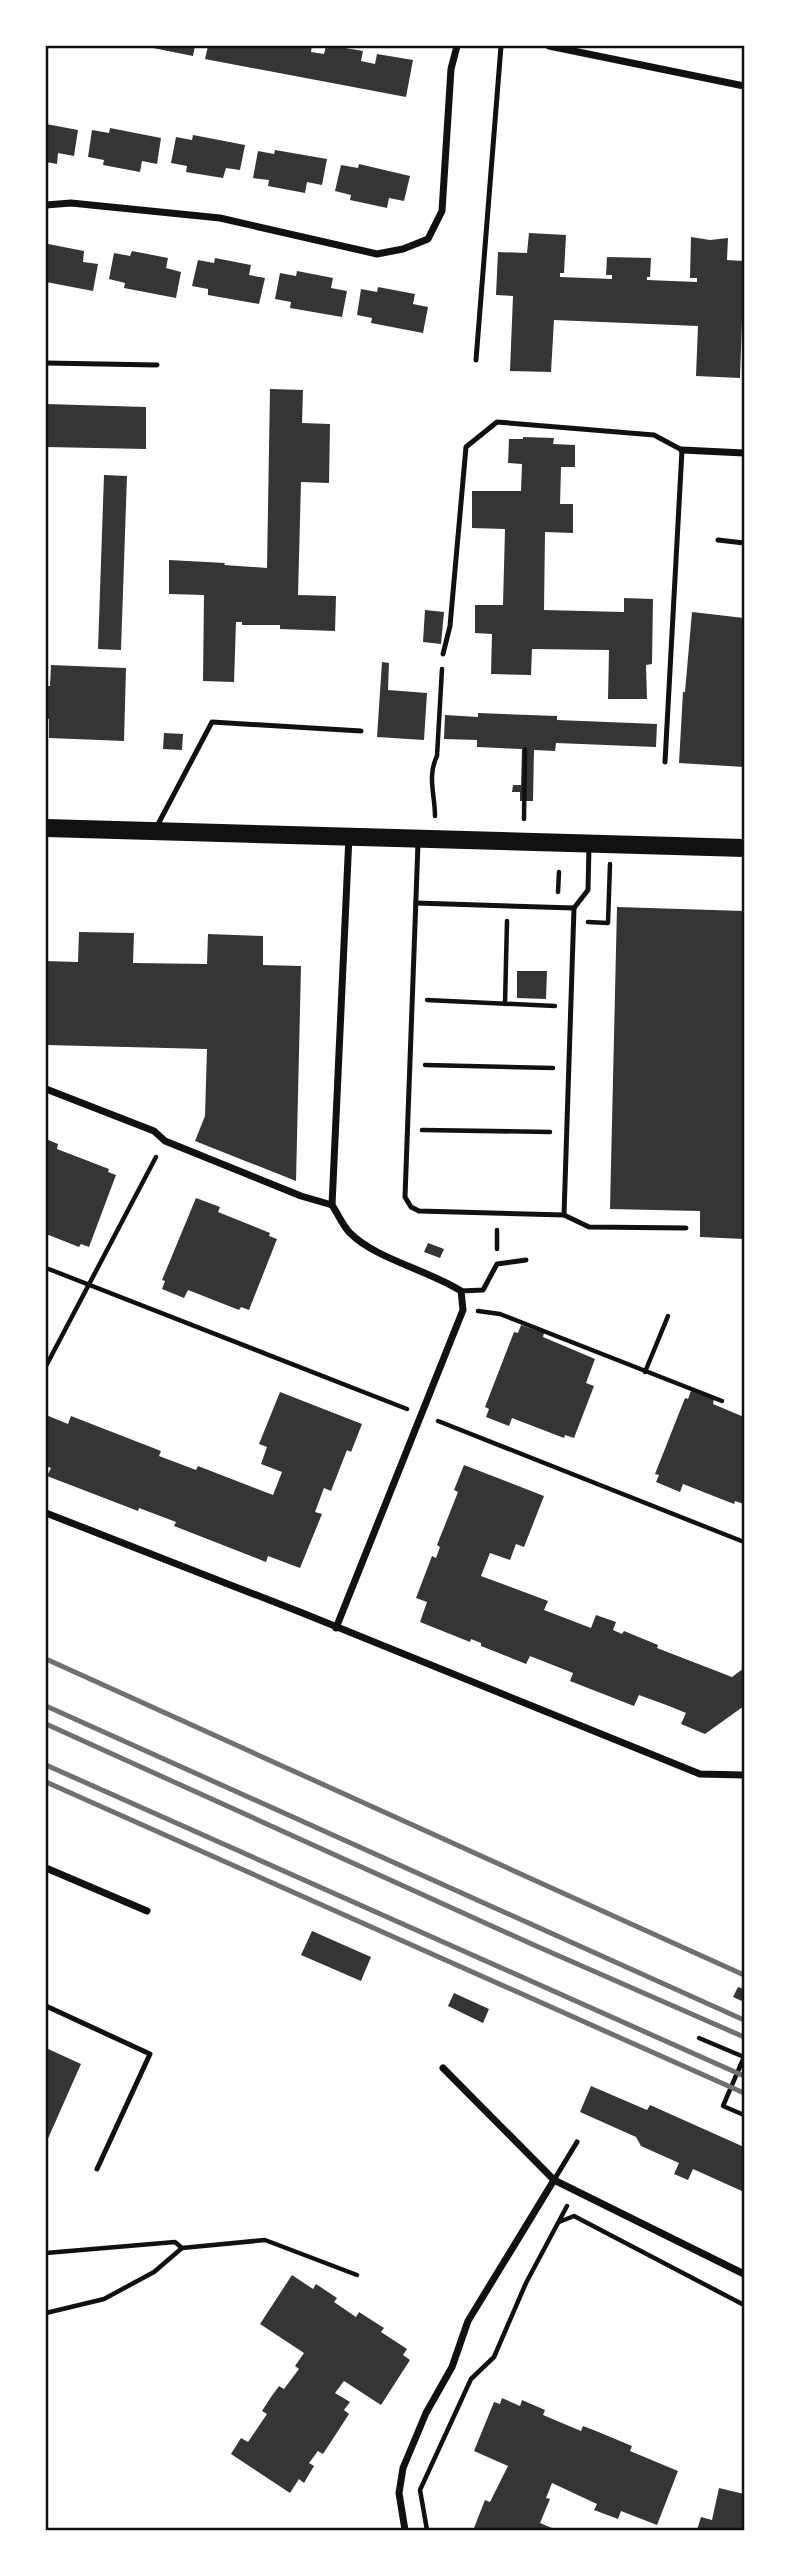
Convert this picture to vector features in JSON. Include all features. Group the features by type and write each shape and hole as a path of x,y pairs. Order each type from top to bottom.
{"main road":[{"path":"46,828 744,848"}],"street":[{"path":"46,205 71,203 220,218 377,254 403,249 428,239 442,211 451,69 457,46"},
{"path":"549,46 744,86"},
{"path":"682,450 744,453"},
{"path":"336,1628 463,1310 461,1291 441,1278 368,1247 348,1232 332,1205 349,835"},
{"path":"46,1089 154,1131 164,1141 300,1196 332,1205"},
{"path":"46,1513 700,1774 744,1775"},
{"path":"46,1868 147,1911"},
{"path":"443,2068 554,2180 744,2274"},
{"path":"405,2530 399,2493 402,2468 426,2413 452,2367 468,2321 554,2180"}],"lane":[{"path":"476,360 501,46"},
{"path":"46,363 157,365"},
{"path":"443,654 450,626 466,447 497,422 654,435 682,450 665,762"},
{"path":"718,540 744,543"},
{"path":"155,831 212,722 361,731"},
{"path":"426,838 416,904 412,1000 405,1197 411,1207 419,1211 564,1214 589,1227 686,1228"},
{"path":"564,1214 574,908 588,890 589,843"},
{"path":"416,904 574,908"},
{"path":"461,1291 483,1290 497,1264 526,1260"},
{"path":"46,2006 150,2054 97,2169"},
{"path":"554,2180 576,2143"}],"path":[{"path":"426,838 435,812 431,789 432,766 438,756 443,654"},
{"path":"524,807 525,750"},
{"path":"505,1004 507,920"},
{"path":"412,1000 488,1001 555,1006"},
{"path":"410,1065 569,1068"},
{"path":"408,1129 567,1133"},
{"path":"46,1366 164,1141"},
{"path":"497,1264 498,1213"},
{"path":"46,1268 744,1542"},
{"path":"463,1310 500,1314 722,1401"},
{"path":"645,1372 668,1316"},
{"path":"699,2038 744,2057 723,2106 744,2115"},
{"path":"427,2530 420,2490 471,2379 494,2357 526,2283 575,2190"},
{"path":"558,2222 575,2216 744,2305"},
{"path":"46,2313 104,2299 154,2272 182,2248 265,2240 358,2275"},
{"path":"46,2253 175,2242 182,2248"}],"building":[{"path":"143,46 195,46 193,56"},
{"path":"208,46 312,46 311,52 324,54 326,46 334,46 363,51 361,61 375,64 377,54 413,60 406,97 205,59"},
{"path":"46,124 78,130 74,156 58,153 57,164 46,162"},
{"path":"110,128 161,138 157,164 142,161 140,172 103,165 104,160 88,157 92,130 109,133"},
{"path":"193,135 245,145 240,170 226,168 223,178 186,172 187,166 171,163 176,137 192,140"},
{"path":"275,150 327,159 322,185 307,182 305,193 268,186 269,180 253,178 258,151 274,154"},
{"path":"359,164 410,176 404,201 389,198 387,208 350,200 351,195 335,191 341,165 358,168"},
{"path":"529,233 566,235 564,273 560,273 560,277 612,279 612,275 606,275 607,257 651,258 650,277 647,277 647,280 697,282 697,278 690,278 691,237 710,240 728,238 727,260 744,261 740,378 696,376 698,326 554,320 551,372 510,371 513,296 496,295 498,252 527,253"},
{"path":"48,244 84,251 83,262 98,264 93,291 46,282"},
{"path":"132,251 168,258 166,268 181,272 176,298 124,288 125,283 109,279 114,253 130,256"},
{"path":"215,258 251,265 249,275 265,278 259,304 208,295 208,289 192,286 198,260 214,263"},
{"path":"297,271 333,278 331,288 347,291 342,317 290,308 291,302 275,299 280,273 296,276"},
{"path":"378,287 415,294 413,304 428,307 423,333 371,323 372,318 357,315 361,289 377,292"},
{"path":"270,389 303,390 302,423 330,424 329,483 301,482 298,595 336,596 335,631 280,629 280,625 242,625 242,622 236,622 234,682 203,681 204,595 169,594 169,560 267,568"},
{"path":"46,404 146,407 146,449 46,447"},
{"path":"554,438 553,444 575,445 575,467 561,467 560,504 573,504 573,533 545,532 544,610 624,612 624,598 653,599 652,664 646,665 647,699 608,699 609,650 532,649 531,675 491,674 492,634 475,633 475,605 503,605 505,529 472,528 472,491 521,491 522,464 508,463 509,439"},
{"path":"104,475 127,476 121,650 98,649"},
{"path":"425,610 444,612 441,644 423,642"},
{"path":"692,612 744,618 744,767 679,763 683,692"},
{"path":"382,662 389,663 388,690 427,693 424,740 377,737"},
{"path":"51,665 126,668 124,741 49,738 46,686 50,686"},
{"path":"478,713 557,716 557,720 657,724 656,747 556,743 555,751 534,750 533,801 520,801 520,792 512,792 513,785 521,785 522,749 477,747 477,740 444,739 445,715 478,717"},
{"path":"164,733 183,734 182,750 163,749"},
{"path":"617,907 744,911 744,1239 700,1237 700,1211 610,1209"},
{"path":"79,932 134,933 133,963 207,964 208,934 263,936 263,965 301,966 296,1181 195,1141 205,1116 207,1049 46,1045 46,961 78,962"},
{"path":"517,971 547,971 546,999 517,998"},
{"path":"46,1139 58,1144 57,1149 109,1169 108,1172 116,1175 89,1247 81,1244 79,1247 46,1234"},
{"path":"196,1198 220,1207 218,1212 270,1233 269,1236 277,1239 249,1310 241,1307 239,1310 188,1290 184,1298 162,1289 165,1281 162,1280"},
{"path":"428,1243 444,1249 440,1258 424,1252"},
{"path":"521,1325 544,1333 543,1337 595,1359 586,1383 594,1386 574,1438 565,1435 564,1438 512,1418 509,1426 486,1417 489,1409 485,1407 514,1332 518,1333"},
{"path":"691,1391 714,1399 713,1404 744,1417 744,1504 735,1501 734,1504 683,1484 680,1492 656,1482 659,1475 655,1474 685,1398 688,1399"},
{"path":"280,1392 362,1424 351,1452 347,1450 331,1491 324,1488 315,1512 322,1514 300,1568 268,1556 266,1562 174,1526 176,1522 139,1508 138,1511 47,1476 51,1468 46,1466 46,1415 68,1424 71,1416 161,1451 159,1456 196,1470 198,1466 273,1495 282,1472 261,1464 267,1447 259,1444"},
{"path":"464,1465 544,1496 524,1547 516,1544 510,1560 490,1553 481,1576 548,1601 544,1610 591,1628 596,1615 616,1622 613,1630 622,1634 624,1631 658,1645 657,1648 732,1677 744,1668 744,1706 705,1734 681,1724 686,1713 669,1706 639,1695 634,1706 570,1681 573,1673 530,1656 526,1664 481,1646 481,1643 471,1639 470,1642 420,1622 427,1602 416,1598 432,1556 436,1558 440,1547 437,1545 458,1492 454,1490"},
{"path":"312,1931 371,1957 361,1981 301,1955"},
{"path":"738,1987 744,1989 744,2002 733,1997"},
{"path":"454,1993 489,2009 483,2023 448,2006"},
{"path":"46,2048 81,2064 46,2143"},
{"path":"591,2086 647,2110 650,2105 744,2147 744,2192 693,2169 688,2180 674,2174 679,2163 641,2146 636,2137 580,2112"},
{"path":"292,2275 313,2289 316,2284 337,2298 334,2302 356,2317 359,2312 384,2328 381,2332 407,2349 403,2355 410,2360 381,2405 344,2381 335,2393 350,2402 344,2410 349,2414 323,2454 318,2451 309,2463 314,2466 304,2483 299,2479 290,2493 231,2454 241,2438 248,2442 267,2414 262,2411 271,2397 279,2386 284,2389 299,2369 295,2366 304,2353 260,2324"},
{"path":"502,2398 520,2406 522,2400 545,2410 543,2415 581,2431 583,2426 596,2431 632,2446 630,2451 678,2471 657,2525 621,2511 618,2519 594,2510 597,2504 552,2483 546,2498 550,2499 540,2523 552,2528 551,2530 474,2528 485,2500 490,2502 508,2466 474,2451 494,2402 500,2404"},
{"path":"719,2488 744,2494 744,2530 697,2530 701,2517 712,2520"}],"railway":[{"path":"46,1659 744,1975"},
{"path":"46,1706 744,2020"},
{"path":"46,1724 744,2037"},
{"path":"46,1765 744,2076"},
{"path":"46,1782 744,2093"}]}
